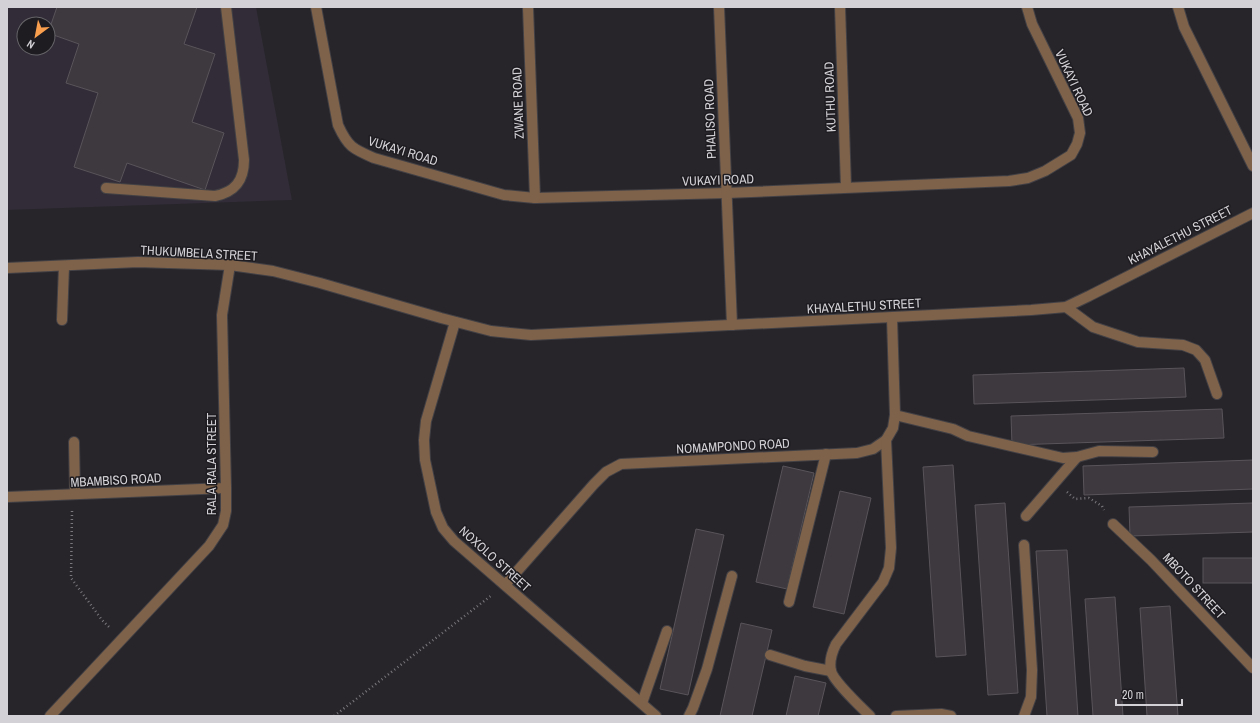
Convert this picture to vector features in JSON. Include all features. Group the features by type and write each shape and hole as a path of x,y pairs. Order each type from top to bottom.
{"street":[{"path":"106,188 215,196 224,194 238,184 242,177 244,160 226,7"},
{"name":"VUKAYI ROAD","path":"316,7 338,125 345,140 357,150 374,158 504,195 535,198 726,193 1009,181 1028,178 1045,171 1071,155 1077,144 1080,133 1078,118 1032,24 1027,7"},
{"name":"ZWANE ROAD","path":"528,7 535,198"},
{"name":"PHALISO ROAD","path":"719,7 732,326"},
{"name":"KUTHU ROAD","path":"840,7 846,187"},
{"path":"1178,7 1184,26 1253,166"},
{"name":"KHAYALETHU STREET","path":"455,322 491,331 531,335 892,318 1031,310 1066,306 1090,296 1253,212"},
{"name":"THUKUMBELA STREET","path":"7,268 138,262 230,265 273,271 455,322"},
{"name":"RALA RALA STREET","path":"50,716 209,546 223,525 226,511 226,488 222,315 230,265"},
{"path":"62,320 64,266"},
{"path":"1066,306 1093,326 1138,342 1183,345 1196,350 1205,360 1217,394"},
{"path":"870,716 840,684 831,672 832,652 836,644 883,582 889,568 891,548 886,440 893,428 895,415 892,318"},
{"name":"NOXOLO STREET","path":"455,322 426,421 424,440 425,460 429,484 436,512 443,528 454,541 656,716"},
{"path":"895,415 953,429 968,436 1063,458 1077,457 1099,451 1153,452"},
{"name":"NOMAMPONDO ROAD","path":"505,585 594,484 606,472 621,464 857,453 873,449 886,440"},
{"path":"74,442 75,494"},
{"path":"789,602 826,454"},
{"path":"1026,516 1077,457"},
{"name":"MBAMBISO ROAD","path":"7,498 226,488"},
{"name":"MBOTO STREET","path":"1114,524 1151,560 1253,668"},
{"path":"1024,545 1032,670 1031,697 1024,716"},
{"path":"689,716 707,669 732,576"},
{"path":"642,703 667,631"},
{"path":"770,655 805,666 831,672"},
{"path":"896,716 941,714 951,716"}],"path":[{"path":"1056,482 1075,499 1088,498 1102,506 1114,524"},
{"path":"75,494 72,506 71,578 102,620 122,640"},
{"path":"334,716 505,585"}],"shaded area":[{"path":"7,7 256,7 292,200 7,210"}],"building":[{"path":"57,7 197,7 184,44 215,54 192,122 224,133 205,190 127,163 120,182 74,167 98,93 66,83 79,44 56,36 56,16 54,16"},
{"path":"1184,368 1186,397 974,404 973,375"},
{"path":"1222,409 1224,438 1012,445 1011,416"},
{"path":"1253,460 1253,489 1084,495 1083,466"},
{"path":"953,465 966,655 936,657 923,467"},
{"path":"783,466 814,473 787,589 756,582"},
{"path":"840,491 871,498 844,614 813,607"},
{"path":"1005,503 1018,693 988,695 975,505"},
{"path":"1253,503 1253,532 1130,536 1129,507"},
{"path":"696,529 724,535 688,695 660,689"},
{"path":"1067,550 1078,716 1047,716 1036,551"},
{"path":"1203,558 1253,558 1253,583 1203,583"},
{"path":"1115,597 1123,716 1093,716 1085,599"},
{"path":"1170,606 1178,716 1147,716 1140,608"},
{"path":"741,623 772,630 752,716 720,716"},
{"path":"795,676 826,683 818,716 786,716"}]}
